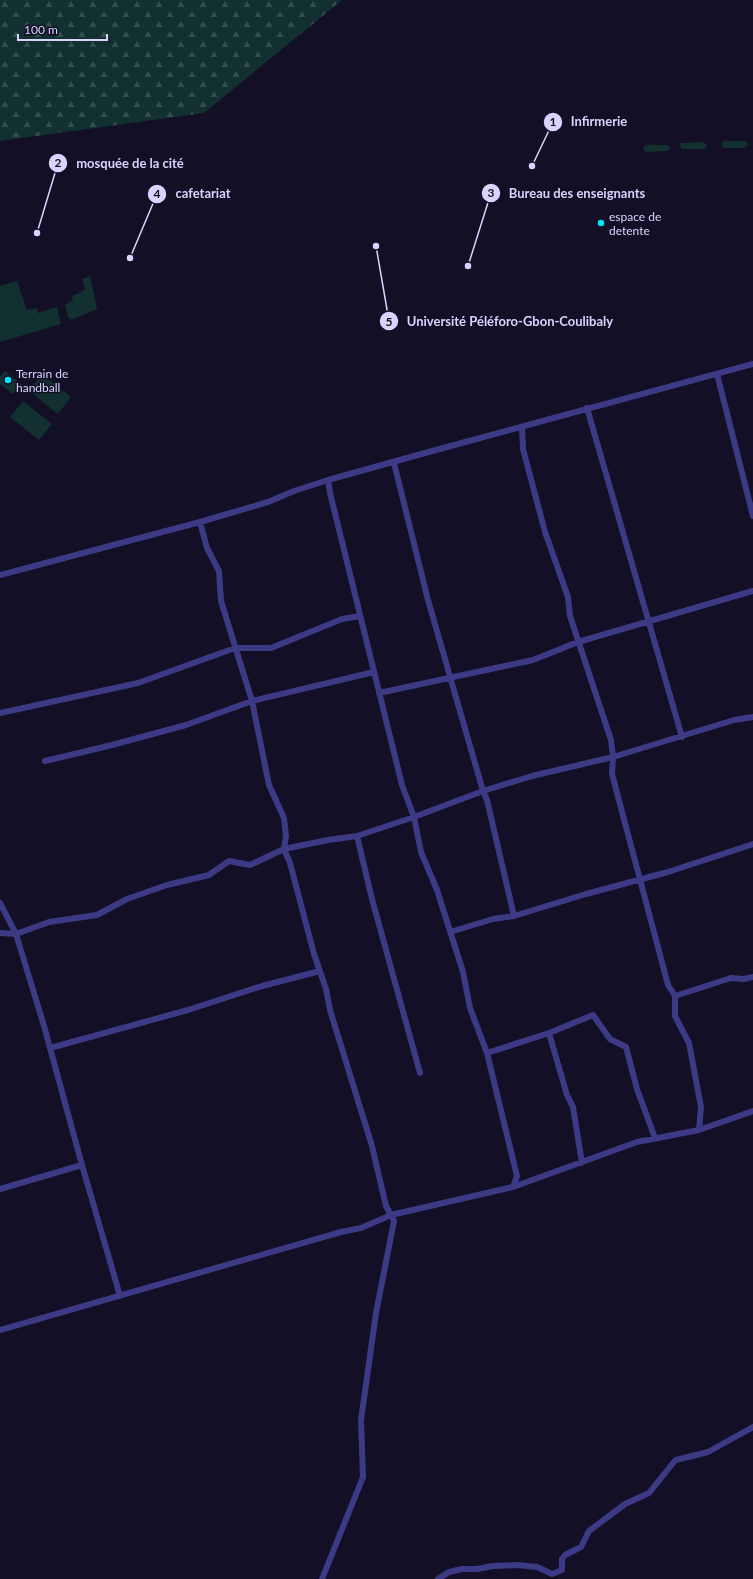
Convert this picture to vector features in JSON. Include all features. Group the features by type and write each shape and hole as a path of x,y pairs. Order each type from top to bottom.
{"street":[{"path":"0,575 200,522 268,502 294,491 328,480 394,463 587,408 753,364"},
{"path":"717,374 753,516"},
{"path":"587,408 682,737"},
{"path":"522,427 523,449 544,532 568,597 570,616 611,740 613,756 612,774 668,985 675,996 676,1016 689,1043 701,1107 698,1130"},
{"path":"394,463 428,600 483,791 487,800 514,916"},
{"path":"328,480 402,785 414,817 421,852 437,890 463,972 470,1008 487,1053 517,1176 513,1187"},
{"path":"200,522 207,548 219,571 221,601 252,701 269,785 284,818 286,836 284,849 290,863 314,954 326,989 330,1010 372,1146 386,1206 394,1221 376,1313 361,1420 363,1477 322,1579"},
{"path":"379,693 533,660 578,642 753,591"},
{"path":"0,713 138,683 235,648 271,648 342,619 360,616"},
{"path":"45,761 186,725 252,701 374,672"},
{"path":"0,934 16,934 49,922 97,915 127,899 167,885 209,875 229,860 250,865 284,849 356,836 414,817 483,791 532,776 682,737 734,720 753,718"},
{"path":"356,836 420,1073"},
{"path":"450,932 493,919 514,916 668,872 753,844"},
{"path":"0,903 16,934 50,1048 120,1296"},
{"path":"50,1048 117,1031 262,986 320,971"},
{"path":"675,996 731,978 744,980 753,977"},
{"path":"487,1053 549,1033 593,1015 610,1039 626,1048 637,1089 655,1138"},
{"path":"549,1033 567,1095 573,1107 582,1163"},
{"path":"0,1330 341,1232 361,1228 391,1215 513,1187 637,1142 698,1130 753,1112"},
{"path":"0,1189 82,1165"},
{"path":"438,1579 449,1572 462,1569 518,1565 537,1567 552,1574 558,1573 562,1570 562,1559 565,1555 581,1547 589,1531 625,1504 649,1493 676,1460 708,1452 753,1427"}],"green space":[{"path":"0,0 342,0 204,113 0,141"},
{"path":"724,141 745,141 748,145 745,148 723,148 721,144"},
{"path":"704,142 707,146 705,149 682,149 680,146 681,143"},
{"path":"646,145 667,145 670,148 668,151 645,152 643,148"},
{"path":"90,276 97,309 71,320 68,317 65,305 73,300 72,296 85,290 82,279"},
{"path":"17,281 27,310 37,308 38,313 57,307 61,324 0,342 0,286"},
{"name":"Terrain de handball","path":"5,371 21,384 13,394 0,384 0,377"},
{"path":"42,374 71,397 58,414 29,391"},
{"path":"23,401 52,424 39,440 10,417"}],"place":[{"name":"Infirmerie","path":"532,166"},
{"name":"espace de detente","path":"601,223"},
{"name":"mosquée de la cité","path":"37,233"},
{"name":"Université Péléforo-Gbon-Coulibaly","path":"376,246"},
{"name":"cafetariat","path":"130,258"},
{"name":"Bureau des enseignants","path":"468,266"},
{"name":"Terrain de handball","path":"8,380"}]}
